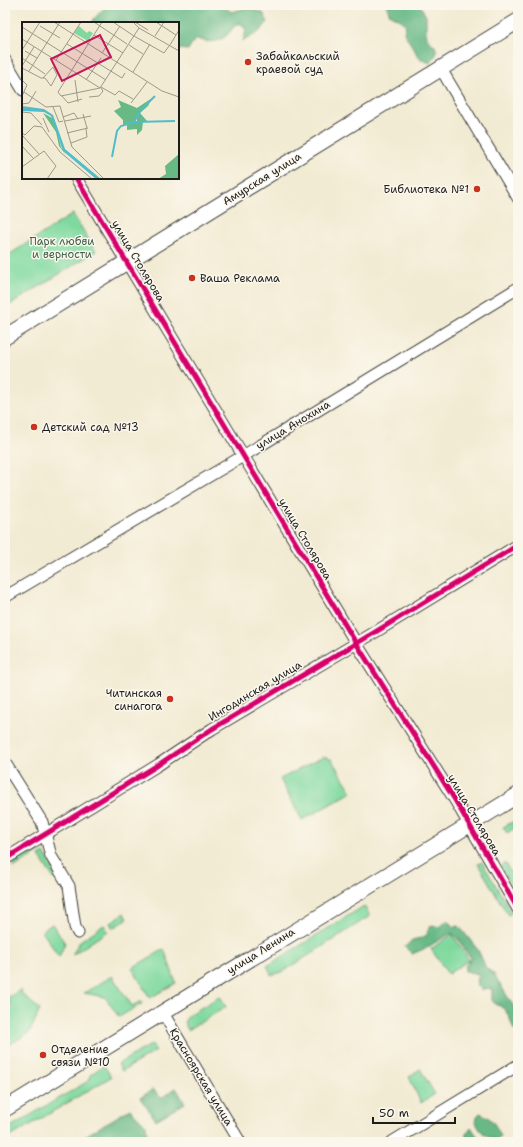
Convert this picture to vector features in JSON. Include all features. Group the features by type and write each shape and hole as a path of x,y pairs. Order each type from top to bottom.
{"main road":[{"name":"Амурская улица","path":"5,337 518,21"},
{"name":"улица Ленина","path":"5,1109 518,795"}],"street":[{"path":"5,60 22,88"},
{"path":"441,69 518,198"},
{"name":"улица Столярова","path":"77,179 356,643 469,825 518,909"},
{"name":"улица Анохина","path":"5,597 243,456 518,288"},
{"name":"Ингодинская улица","path":"5,859 158,765 212,728 518,545"},
{"path":"5,763 42,822 51,856 69,886 75,927 78,933"},
{"name":"Красноярская улица","path":"163,1013 240,1142"},
{"path":"392,1142 518,1065"}],"green space":[{"path":"103,5 220,5 232,12 246,8 252,9 263,13 268,22 259,32 243,41 246,30 240,23 225,37 217,41 210,42 197,39 192,43 188,50 179,49 179,22 92,22 104,8"},
{"path":"386,5 420,5 426,16 426,32 428,40 435,46 437,53 430,63 420,59 404,33 406,25 399,19 390,15"},
{"name":"Парк любви и верности","path":"73,214 96,251 5,308 5,254 7,256"},
{"path":"323,757 331,759 352,792 302,820 280,779"},
{"path":"518,819 518,826 507,833 503,827"},
{"path":"36,848 41,851 13,868 14,862"},
{"path":"44,853 58,876 54,879 39,856"},
{"path":"482,862 512,913 508,915 478,864"},
{"path":"505,863 518,885 518,897 500,867"},
{"path":"364,906 370,916 284,971 272,975 267,966"},
{"path":"124,913 127,919 113,928 110,923"},
{"path":"446,921 451,923 454,927 459,926 478,950 486,968 493,973 518,1013 518,1030 514,1030 505,1010 496,1005 492,1000 492,989 485,988 483,990 478,986 477,979 480,974 465,971 465,966 471,958 460,941 454,935 451,933 426,948 412,954 405,947 412,940 427,935 428,930 432,925 439,927"},
{"path":"52,924 65,943 59,957 42,931"},
{"path":"104,925 108,931 72,955 80,941"},
{"path":"452,934 469,960 448,974 431,949"},
{"path":"164,949 176,983 150,998 132,968"},
{"path":"112,976 132,1006 142,1001 143,1003 119,1017 105,997 84,993"},
{"path":"21,990 22,994 40,1010 29,1033 5,1047 5,1010 12,1006 7,998"},
{"path":"220,996 226,1007 188,1030 184,1022 189,1015"},
{"path":"152,1044 156,1051 122,1071 118,1064"},
{"path":"104,1065 111,1077 5,1140 5,1130 90,1080 90,1075"},
{"path":"420,1069 435,1094 421,1103 409,1077"},
{"path":"176,1088 185,1103 156,1120 140,1098 153,1089 161,1098"},
{"path":"130,1109 146,1125 147,1135 136,1142 75,1142"},
{"path":"480,1113 491,1119 495,1125 501,1136 497,1140 488,1137 477,1126 476,1121"},
{"path":"471,1127 477,1136 487,1142 469,1142 466,1140 466,1134"}],"cycle path":[{"path":"77,179 356,643 455,800 518,909"},
{"path":"5,859 158,765 212,729 518,545"}],"place":[{"name":"Забайкальский краевой суд","path":"248,62"},
{"name":"Библиотека №1","path":"477,189"},
{"name":"Ваша Реклама","path":"192,278"},
{"name":"Детский сад №13","path":"34,427"},
{"name":"Читинская синагога","path":"170,699"},
{"name":"Отделение связи №10","path":"43,1055"}]}
